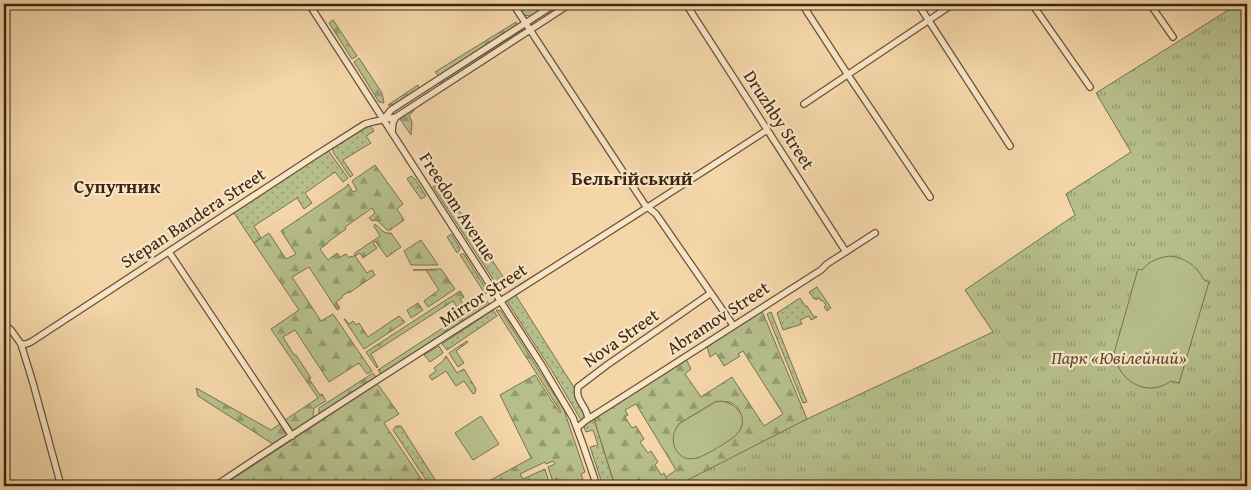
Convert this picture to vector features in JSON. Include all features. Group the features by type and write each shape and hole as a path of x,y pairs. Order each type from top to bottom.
{"street":[{"name":"Freedom Avenue","path":"309,4 560,395 577,428 597,486"},
{"path":"513,4 645,205 656,214 733,326"},
{"path":"383,120 391,110 555,4"},
{"path":"392,133 396,117 570,4"},
{"name":"Druzhby Street","path":"686,4 846,252"},
{"path":"802,4 930,197"},
{"path":"918,4 1010,146"},
{"path":"804,104 953,4"},
{"path":"1032,4 1090,87"},
{"path":"1150,4 1173,36"},
{"path":"436,81 440,89"},
{"path":"376,108 387,111 391,110"},
{"name":"Stepan Bandera Street","path":"20,344 31,342 366,124 396,117"},
{"name":"Mirror Street","path":"215,486 768,130"},
{"name":"Abramov Street","path":"577,428 588,419 875,233"},
{"path":"168,252 292,436"},
{"name":"Nova Street","path":"588,419 587,413 578,397 578,387 711,293"},
{"path":"4,324 11,330 20,344 33,383 60,486"}],"green space":[{"path":"534,4 549,4 531,16 524,15 521,12"},
{"name":"Парк «Ювілейний»","path":"1238,4 1247,4 1247,486 676,486 807,419 993,332 965,290 1075,215 1066,194 1131,152 1096,93"},
{"path":"333,20 357,56 352,59 329,23"},
{"path":"516,22 517,25 439,76 435,72"},
{"path":"522,30 524,31 440,84 440,82"},
{"path":"359,58 382,93 384,103 379,102 354,62"},
{"path":"418,85 419,89 395,105 388,105"},
{"path":"413,109 414,111 409,115 412,122 411,135 400,119"},
{"path":"367,126 371,126 374,131 366,136 371,143 343,160 353,175 350,177 333,152 333,147"},
{"path":"328,150 348,178 343,182 335,172 305,193 312,203 304,209 297,198 254,226 261,238 254,243 234,213"},
{"path":"375,165 403,204 397,209 404,220 390,230 387,230 378,221 372,221 369,218 375,213 372,208 345,227 346,229 320,249 328,260 337,253 340,257 346,254 349,258 352,257 380,236 374,226 375,224 384,232 391,233 401,247 387,257 375,241 373,243 377,248 363,258 360,253 355,256 367,273 372,270 375,275 342,296 336,302 340,308 337,310 309,267 292,277 321,321 333,314 372,371 367,374 359,363 329,382 295,330 283,337 311,378 309,379 326,401 314,408 313,417 293,431 285,420 318,398 271,329 299,310 254,243 269,233 286,259 296,254 281,231 348,184 353,192 357,190 352,181"},
{"path":"411,176 426,196 421,199 407,179"},
{"path":"440,182 506,281 498,287 433,187"},
{"path":"451,234 460,248 457,253 447,237"},
{"path":"421,240 438,265 411,265 404,251"},
{"path":"464,254 488,292 485,294 460,255"},
{"path":"1169,256 1181,258 1190,263 1198,270 1204,280 1209,282 1179,383 1171,381 1156,388 1141,387 1128,379 1118,366 1111,364 1138,269 1142,270 1154,260"},
{"path":"441,269 455,289 428,307 424,301 439,290 426,270 413,270"},
{"path":"817,287 831,308 827,311 824,307 826,305 822,300 819,298 814,299 809,292"},
{"path":"460,291 464,297 460,299 466,310 461,313 453,301 371,354 377,368 366,352"},
{"path":"515,294 575,389 584,411 584,418 581,420 508,303 508,300"},
{"path":"800,298 814,317 817,317 811,320 809,316 800,320 802,324 783,330 777,313"},
{"path":"486,300 489,304 381,374 378,370"},
{"path":"418,303 423,310 411,318 407,310"},
{"path":"493,310 497,316 447,350 442,344"},
{"path":"496,310 501,311 564,410 585,472 581,474 582,486 565,486 566,481 563,480 563,486 554,485 548,467 555,464 553,461 546,464 545,462 520,474 523,479 545,469 550,485 480,486 531,458 500,395 535,375 559,412 561,412"},
{"path":"762,311 807,419 803,486 615,486 594,419 686,359 691,369 685,374 701,397 732,377 764,426 783,414 743,351 738,354 740,356 724,366 716,353 710,357 707,346","holes":["715,402 732,403 736,406 741,417 740,430 676,428 680,423","636,404 676,470 666,477 664,473 661,475 655,465 658,462 651,451 648,453 640,442 644,439 636,426 632,428 625,417 628,415 625,410"]},
{"path":"771,312 807,402 803,403 767,314"},
{"path":"399,316 405,322 364,349 344,319 349,324 353,321 356,325 359,323 368,337"},
{"path":"467,341 456,351 464,363 458,367 449,353"},
{"path":"439,346 443,353 430,362 424,355"},
{"path":"446,356 457,373 464,369 476,389 475,393 473,394 464,381 456,386 446,371 432,380 429,376 436,371 434,368"},
{"path":"373,373 376,377 319,414 319,408"},
{"path":"377,384 399,414 384,423 426,486 222,486"},
{"path":"196,388 271,430 280,424 287,435 273,444 198,396"},
{"path":"721,401 731,404 739,411 742,419 740,430 732,439 697,458 685,458 680,455 673,441 675,431 680,423 715,402"},
{"path":"481,416 499,444 473,460 455,433"},
{"path":"594,419 615,486 603,486 590,447 598,445 593,430 586,432 584,427 585,424"},
{"path":"396,426 401,426 439,486 430,486 393,430"}],"district":[{"name":"Бельгійський","path":"632,178"},
{"name":"Супутник","path":"117,186"}]}
